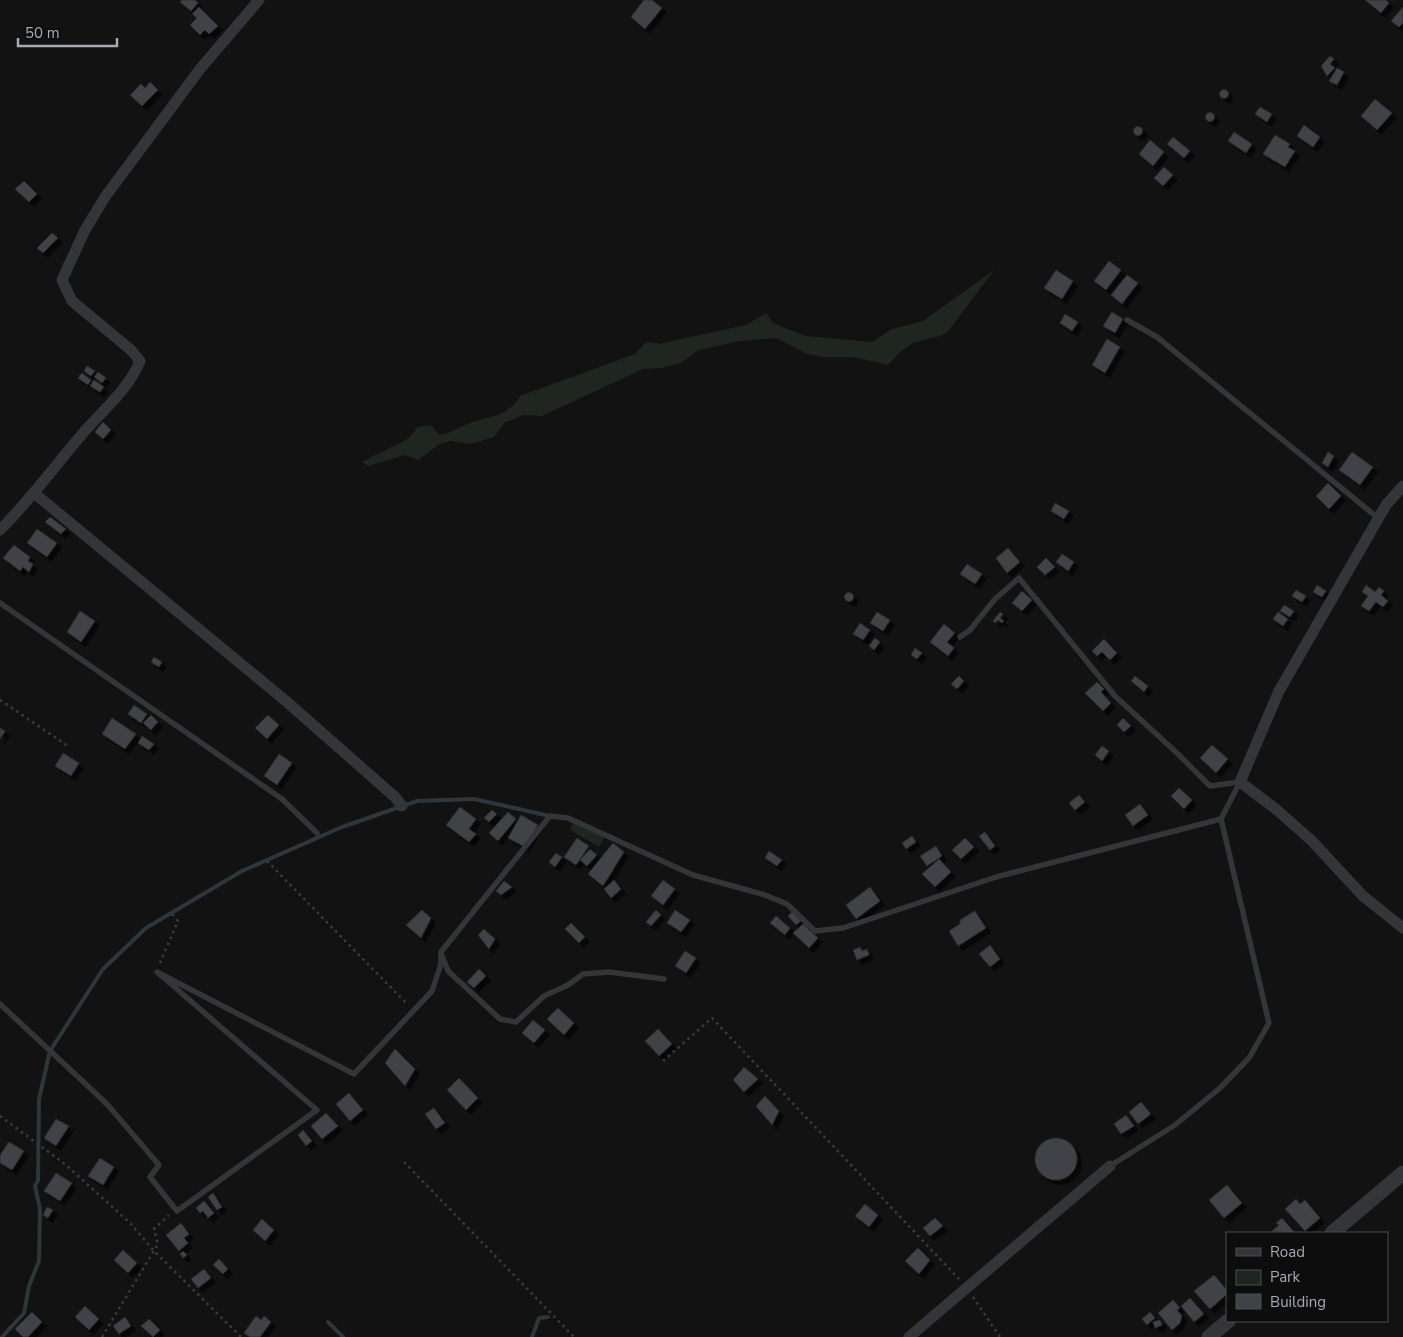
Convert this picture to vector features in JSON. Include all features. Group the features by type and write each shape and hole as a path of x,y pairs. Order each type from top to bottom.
{"street":[{"path":"0,530 134,376 140,361 131,350 72,301 62,280 74,255 104,196 200,69 259,0"},
{"path":"1403,486 1386,505 1378,518 1279,691 1240,782 1277,810 1312,841 1363,896 1403,928"},
{"path":"34,493 287,702 395,797 402,806"},
{"path":"909,1337 968,1288 1020,1240 1110,1166"},
{"path":"1333,1232 1403,1173"},
{"path":"1209,1337 1227,1322"}],"lane":[{"path":"1127,320 1157,337 1378,518"},
{"path":"960,637 970,630 995,598 1019,578 1115,696 1158,737 1177,752 1210,786 1240,782"},
{"path":"0,603 282,799 317,834"},
{"path":"1110,1166 1175,1125 1220,1088 1249,1058 1269,1023 1221,819 1240,782"},
{"path":"157,972 354,1074 432,991 441,964 441,952 550,816 568,818 693,875 765,895 787,904 815,931 843,928 996,877 1221,819"},
{"path":"441,952 448,971 500,1018 516,1022 544,996 583,974 609,972 664,979"},
{"path":"0,1004 107,1104 159,1165 150,1177 177,1210 318,1110 157,972"}],"path":[{"path":"0,700 68,746"},
{"path":"267,861 413,1011"},
{"path":"157,972 178,921 171,913"},
{"path":"664,1061 712,1018 968,1288 1000,1337"},
{"path":"0,1116 66,1165 131,1224 154,1251 241,1337"},
{"path":"404,1162 574,1337"},
{"path":"102,1337 158,1244 154,1229 177,1210"}],"green space":[{"path":"994,270 946,334 913,343 899,353 888,365 853,357 822,357 807,354 777,338 741,341 699,350 681,363 662,368 643,369 542,416 524,415 504,423 494,437 471,444 450,441 438,445 418,460 405,455 368,466 362,462 408,439 418,427 431,425 439,435 493,416 506,411 520,396 635,354 646,342 659,344 746,325 766,313 773,323 805,336 872,342 892,329 923,321"},
{"path":"573,823 605,837 599,847 570,830"}],"building":[{"path":"182,0 195,0 198,3 191,11 180,2"},
{"path":"644,0 652,0 662,8 645,29 631,17"},
{"path":"1365,0 1386,0 1389,3 1381,13"},
{"path":"199,7 218,26 209,34 205,30 200,35 190,25 197,18 192,14"},
{"path":"1403,7 1403,23 1399,27 1391,21"},
{"path":"1330,56 1334,59 1330,64 1335,68 1327,76 1321,66"},
{"path":"1337,68 1344,72 1337,85 1329,81"},
{"path":"150,82 158,90 142,106 130,95 141,84 145,88"},
{"path":"1224,90 1228,94 1224,98 1220,94"},
{"path":"1375,99 1392,113 1377,130 1361,116"},
{"path":"1260,107 1272,114 1267,122 1255,114"},
{"path":"1210,113 1214,117 1210,121 1206,117"},
{"path":"1304,125 1320,137 1313,147 1297,136"},
{"path":"1138,127 1142,131 1138,135 1134,131"},
{"path":"1234,132 1252,144 1246,153 1228,141"},
{"path":"1275,135 1290,144 1288,147 1295,151 1285,167 1263,154"},
{"path":"1173,137 1190,151 1184,158 1167,144"},
{"path":"1150,140 1164,152 1153,166 1139,154"},
{"path":"1164,167 1173,175 1163,186 1154,178"},
{"path":"24,181 37,194 29,202 15,189"},
{"path":"52,233 58,238 43,253 37,248"},
{"path":"1109,261 1121,270 1106,290 1094,281"},
{"path":"1056,270 1073,281 1062,299 1044,288"},
{"path":"1127,275 1138,283 1122,304 1111,295"},
{"path":"1112,312 1123,319 1115,333 1103,326"},
{"path":"1065,314 1078,322 1072,331 1060,323"},
{"path":"1107,339 1120,347 1105,373 1092,365"},
{"path":"87,366 95,371 91,376 84,371"},
{"path":"98,372 106,378 102,383 94,377"},
{"path":"82,373 91,380 88,385 78,378"},
{"path":"94,380 104,387 100,392 90,386"},
{"path":"103,422 111,430 103,439 95,432"},
{"path":"1328,452 1334,456 1328,467 1322,463"},
{"path":"1352,452 1373,467 1360,485 1339,470"},
{"path":"1328,483 1341,496 1329,509 1316,496"},
{"path":"1055,503 1069,511 1064,519 1051,511"},
{"path":"50,517 66,529 61,534 45,522"},
{"path":"37,529 57,543 47,557 27,543"},
{"path":"14,545 30,557 28,561 33,564 29,572 23,567 20,571 3,558"},
{"path":"1008,548 1020,562 1007,573 996,558"},
{"path":"1062,554 1074,562 1068,571 1056,562"},
{"path":"1046,558 1055,567 1045,575 1037,567"},
{"path":"967,564 982,574 975,584 960,574"},
{"path":"1317,585 1326,591 1322,597 1313,592"},
{"path":"1366,585 1375,592 1379,587 1384,591 1381,595 1388,601 1383,607 1376,602 1369,611 1361,606 1368,596 1362,592"},
{"path":"1296,590 1306,596 1302,602 1292,596"},
{"path":"1022,591 1032,600 1022,611 1012,603"},
{"path":"849,593 853,597 849,601 845,597"},
{"path":"1284,605 1294,611 1290,617 1280,611"},
{"path":"80,611 95,621 81,642 67,632"},
{"path":"877,612 890,620 883,631 870,623"},
{"path":"1000,612 1003,614 1000,618 1004,621 1002,623 998,620 995,623 993,621"},
{"path":"1278,612 1288,619 1283,626 1273,619"},
{"path":"860,623 870,630 863,640 853,634"},
{"path":"944,624 955,633 947,642 954,648 948,656 930,642"},
{"path":"875,638 880,642 874,650 869,646"},
{"path":"1104,639 1117,653 1110,660 1102,652 1097,656 1092,651"},
{"path":"915,648 922,653 917,659 911,655"},
{"path":"154,657 162,662 159,667 151,662"},
{"path":"959,676 964,681 957,689 951,684"},
{"path":"1135,676 1148,686 1144,692 1131,681"},
{"path":"1097,682 1104,689 1101,692 1111,703 1103,711 1085,693"},
{"path":"134,705 147,714 141,723 128,714"},
{"path":"151,715 158,722 151,730 143,723"},
{"path":"268,715 279,725 267,739 255,728"},
{"path":"112,718 136,734 125,749 102,734"},
{"path":"1123,718 1131,726 1124,732 1117,725"},
{"path":"0,728 5,731 0,739"},
{"path":"142,736 154,744 149,750 138,743"},
{"path":"1212,745 1228,759 1216,773 1200,758"},
{"path":"1102,746 1109,751 1102,761 1095,755"},
{"path":"63,753 79,763 71,776 55,766"},
{"path":"279,754 292,763 277,785 264,776"},
{"path":"1179,788 1192,800 1184,809 1171,796"},
{"path":"1079,795 1085,802 1075,810 1069,803"},
{"path":"1140,804 1148,815 1133,826 1125,815"},
{"path":"460,807 476,819 469,829 476,834 469,842 446,825"},
{"path":"492,810 497,814 489,822 484,818"},
{"path":"508,812 516,819 498,841 489,833"},
{"path":"521,815 538,825 525,847 508,838"},
{"path":"985,832 995,846 990,850 979,836"},
{"path":"912,836 916,842 906,849 902,843"},
{"path":"577,838 589,846 576,865 564,857"},
{"path":"965,838 974,847 961,859 952,850"},
{"path":"613,843 624,852 603,886 588,874"},
{"path":"936,846 942,856 927,866 920,856"},
{"path":"590,849 597,855 587,866 580,860"},
{"path":"769,851 782,860 777,866 765,858"},
{"path":"556,853 562,857 555,867 549,862"},
{"path":"939,859 951,872 935,887 922,874"},
{"path":"614,880 621,889 611,898 604,889"},
{"path":"663,880 675,889 663,905 651,896"},
{"path":"504,881 512,887 501,895 496,891"},
{"path":"870,887 880,901 856,919 846,905"},
{"path":"422,910 431,918 421,938 406,925"},
{"path":"656,910 661,915 651,926 646,922"},
{"path":"675,910 690,920 681,932 667,923"},
{"path":"975,911 986,928 958,946 949,931 960,924 960,920"},
{"path":"792,912 801,921 796,925 788,916"},
{"path":"776,916 790,928 785,935 770,923"},
{"path":"571,923 585,937 579,943 565,929"},
{"path":"803,924 818,938 809,948 793,933"},
{"path":"484,929 495,939 489,949 478,935"},
{"path":"990,945 1000,959 990,967 979,954"},
{"path":"860,947 862,951 867,949 869,955 857,960 853,950"},
{"path":"685,951 696,958 686,973 675,966"},
{"path":"479,969 486,976 474,988 467,982"},
{"path":"558,1008 574,1023 564,1035 547,1019"},
{"path":"533,1020 545,1030 534,1043 522,1033"},
{"path":"658,1029 672,1044 659,1056 645,1041"},
{"path":"395,1049 415,1069 405,1086 385,1063"},
{"path":"744,1067 758,1079 744,1092 733,1080"},
{"path":"459,1078 478,1098 466,1110 447,1090"},
{"path":"349,1093 363,1110 350,1121 336,1104"},
{"path":"765,1096 779,1111 772,1125 756,1106"},
{"path":"1141,1102 1151,1114 1138,1124 1129,1112"},
{"path":"434,1108 445,1123 436,1129 425,1114"},
{"path":"326,1113 338,1126 322,1139 311,1126"},
{"path":"1126,1115 1134,1126 1121,1134 1114,1124"},
{"path":"56,1119 69,1126 56,1146 44,1138"},
{"path":"303,1130 312,1141 306,1146 298,1135"},
{"path":"1056,1138 1071,1144 1077,1159 1071,1174 1056,1180 1041,1174 1035,1159 1041,1144"},
{"path":"9,1142 24,1151 12,1170 0,1163 0,1155"},
{"path":"100,1158 114,1167 103,1185 88,1176"},
{"path":"56,1173 72,1183 60,1201 44,1191"},
{"path":"1227,1185 1242,1203 1224,1218 1209,1200"},
{"path":"213,1193 222,1207 217,1210 208,1197"},
{"path":"1296,1199 1300,1204 1305,1200 1320,1218 1305,1231 1285,1209"},
{"path":"204,1201 214,1213 208,1218 203,1211 200,1213 196,1208"},
{"path":"865,1204 878,1215 869,1227 855,1216"},
{"path":"47,1207 53,1210 48,1218 43,1215"},
{"path":"935,1218 943,1226 930,1236 923,1228"},
{"path":"1282,1218 1294,1232 1272,1231 1279,1225 1276,1223"},
{"path":"262,1219 274,1230 265,1241 253,1230"},
{"path":"181,1223 189,1234 184,1238 188,1243 179,1251 166,1235"},
{"path":"918,1248 930,1260 919,1274 905,1261"},
{"path":"123,1250 137,1263 128,1273 114,1260"},
{"path":"183,1251 187,1255 183,1258 180,1254"},
{"path":"219,1259 228,1269 223,1274 213,1265"},
{"path":"204,1269 211,1278 198,1288 191,1279"},
{"path":"1214,1275 1226,1289 1226,1295 1210,1309 1194,1291"},
{"path":"1190,1298 1204,1314 1194,1322 1181,1306"},
{"path":"1173,1300 1180,1308 1177,1310 1182,1316 1180,1323 1172,1330 1158,1313"},
{"path":"85,1306 99,1319 89,1330 75,1317"},
{"path":"32,1312 42,1322 28,1337 23,1337 15,1329"},
{"path":"1150,1312 1155,1318 1147,1325 1142,1319"},
{"path":"256,1316 261,1320 264,1316 271,1322 260,1337 250,1337 244,1333"},
{"path":"125,1317 131,1326 119,1334 113,1326"},
{"path":"149,1319 160,1330 153,1337 141,1326"},
{"path":"1160,1320 1162,1325 1155,1328 1153,1322"}],"waterway":[{"path":"2,1337 24,1313 29,1286 39,1261 40,1209 35,1186 38,1180 39,1099 50,1051 103,969 146,928 242,871 342,827 417,801 474,799 550,816"},
{"path":"532,1337 539,1318 548,1317"},
{"path":"328,1322 343,1337"}]}
